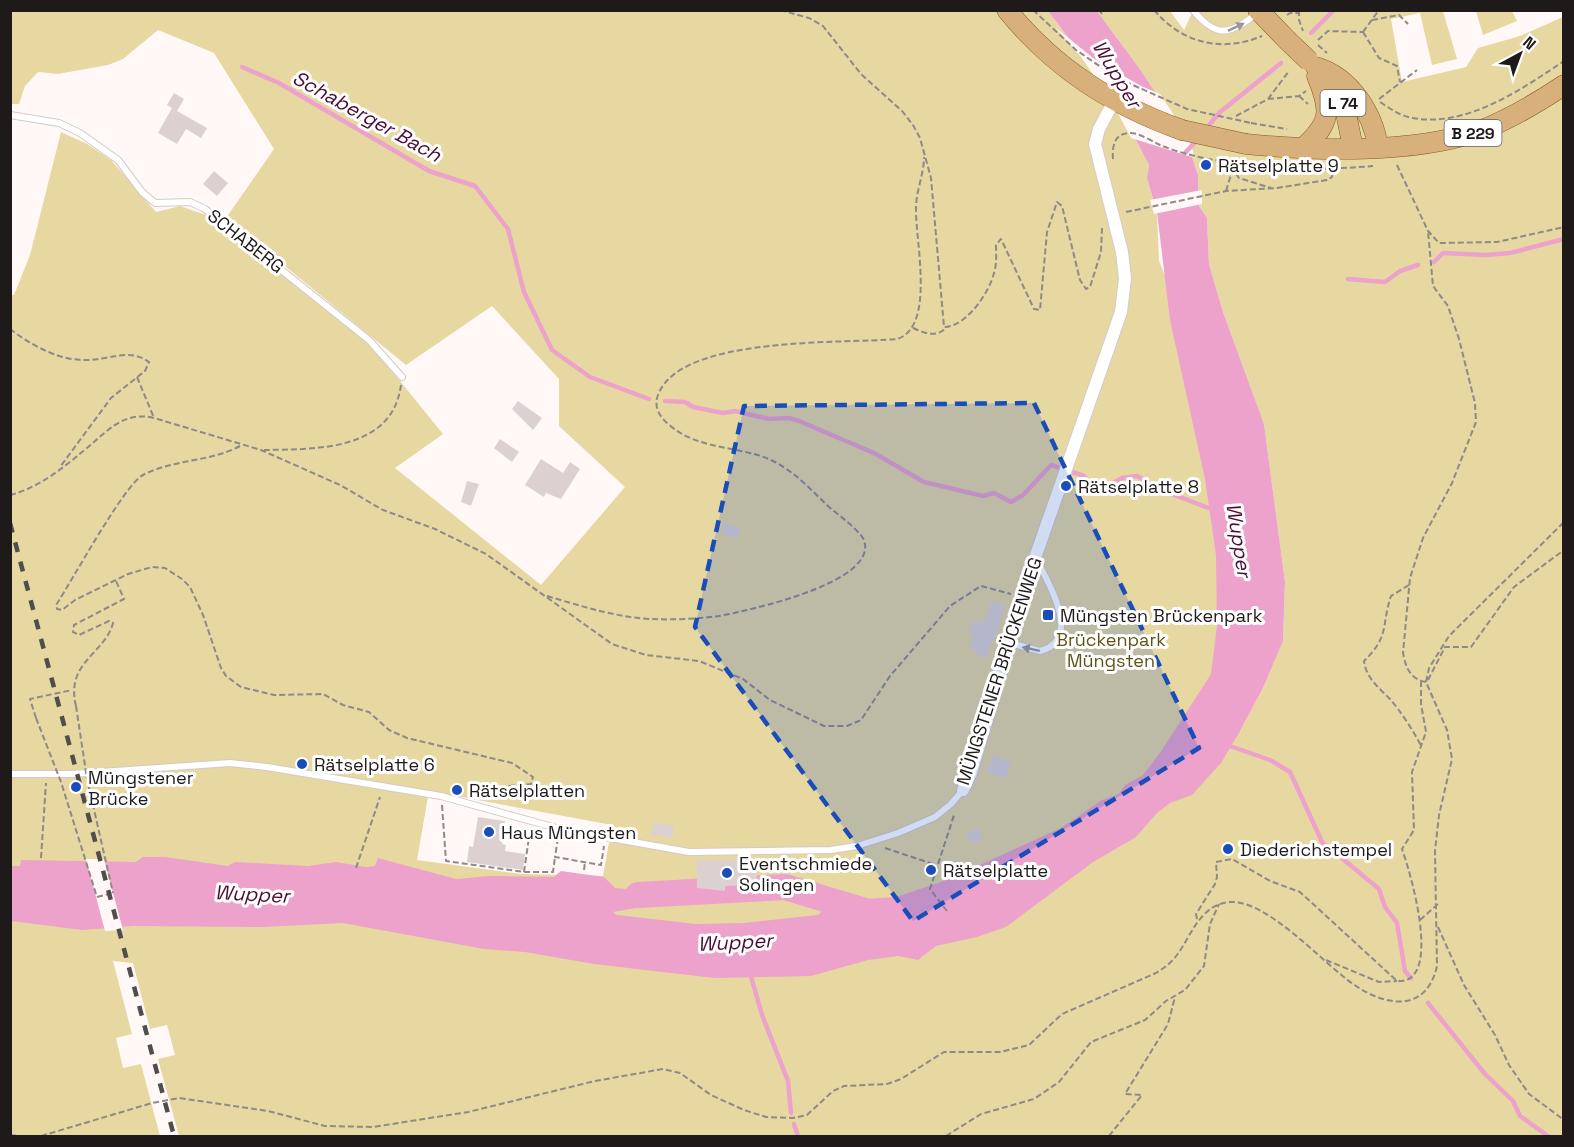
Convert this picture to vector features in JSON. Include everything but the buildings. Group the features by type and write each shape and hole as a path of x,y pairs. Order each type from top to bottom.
{"main road":[{"name":"B 229","path":"1007,10 1044,52 1086,84 1114,101 1148,117 1182,129 1246,144 1300,139 1353,148 1377,157 1480,131 1512,116 1563,85"},
{"name":"L 74","path":"1258,11 1340,94 1346,108 1353,148"},
{"name":"L 74","path":"1300,139 1317,136 1328,114 1323,89 1312,64"},
{"name":"L 74","path":"1312,64 1332,71 1365,108 1375,128 1377,157"}],"street":[{"name":"MÜNGSTENER BRÜCKENWEG","path":"963,790 971,773 1035,558 1064,471 1116,331 1123,303 1124,264 1095,144 1099,129 1114,101"}],"lane":[{"path":"1193,10 1210,28 1221,31 1239,27 1258,11"},
{"name":"SCHABERG","path":"10,115 59,123 80,133 118,160 142,192 155,203 190,202 205,209 369,339 402,376"},
{"path":"1010,643 1040,651 1054,644 1062,633 1059,609 1053,592 1035,558"},
{"name":"MÜNGSTENER BRÜCKENWEG","path":"10,774 47,774 230,763 441,796 560,829 689,852 831,850 871,843 935,817 963,790"}],"path":[{"path":"780,10 809,18 823,26 861,74 909,118 924,151 931,178 943,326 946,328"},
{"path":"1033,10 1076,50 1117,78 1187,110 1251,123 1300,139"},
{"path":"1099,10 1102,14"},
{"path":"1154,10 1179,34 1207,44 1242,42 1279,32"},
{"path":"1364,32 1379,10"},
{"path":"1371,20 1399,15 1408,24"},
{"path":"1318,40 1328,31 1364,32"},
{"path":"1364,32 1379,58 1397,66 1400,82"},
{"path":"1417,70 1378,100 1397,113 1414,118 1455,117 1494,102 1563,61"},
{"path":"1268,99 1289,72"},
{"path":"1236,116 1268,99 1299,96 1312,108"},
{"path":"1115,166 1112,147 1122,134 1131,133 1162,146 1219,161 1281,169 1333,170 1377,157"},
{"path":"544,595 632,618 708,617 770,603 824,586 851,570 863,555 866,547 863,538 805,483 770,459 683,434 660,416 657,409 657,397 665,382 677,372 716,357 788,343 897,339 906,335 913,328 920,293 916,207 924,151"},
{"path":"1397,165 1428,231 1439,243 1481,244 1515,240 1563,227"},
{"path":"1226,191 1232,167 1239,178 1271,188"},
{"path":"1128,212 1226,191 1271,188 1327,180 1332,177 1333,170"},
{"path":"913,328 940,333 971,312 994,273 996,245 999,240 1003,242 1034,309 1040,310 1047,232 1057,202 1062,206 1081,284 1089,288 1101,252 1102,223 1112,214"},
{"path":"1426,682 1408,671 1402,653 1409,585 1423,538 1452,483 1476,422 1475,403 1459,339 1448,306 1433,286 1428,231"},
{"path":"10,329 45,350 73,359 84,360 125,355 147,360 149,368 111,398 58,470"},
{"path":"261,450 326,448 361,438 380,425 395,406 402,376"},
{"path":"137,377 154,418"},
{"path":"10,495 28,490 58,470 120,421 136,416 154,418 241,446 261,450 340,484 383,510 435,529 486,554 612,644 646,655 699,661 743,679 770,700 816,723 838,727 861,720 890,676 958,600 981,586 1023,596"},
{"path":"241,446 175,464 138,478 111,516 56,605 57,609 62,610 75,600 116,580 152,567 171,571 182,579 203,615 221,668 226,676 241,687 274,695 323,694 343,705 369,712 388,730 407,738 512,763 533,777 531,784 508,786 491,792 483,796 475,805"},
{"path":"40,1137 152,1103 179,1098 268,1111 325,1126 372,1126 468,1113 595,1081 663,1069 680,1073 724,1103 766,1117 793,1118 807,1115 833,1091 844,1086 887,1084 901,1079 944,1052 1000,1052 1029,1046 1062,1014 1156,973 1168,965 1197,921 1219,904 1238,902 1257,909 1361,990 1397,1002 1416,1000 1432,984 1435,977 1438,904 1435,851 1439,815 1452,759 1447,730 1426,682 1434,655 1449,636 1563,522"},
{"path":"1426,682 1445,647 1471,647 1514,587 1563,550"},
{"path":"72,690 30,699 61,782 97,897 113,894 87,779 72,690 84,662 113,623 109,621 79,635 72,628 124,599 116,580"},
{"path":"1409,585 1391,596 1384,633 1377,649 1364,661 1364,665 1373,682 1390,699 1422,748"},
{"path":"1323,959 1379,982 1405,982 1415,974 1422,940 1420,920 1402,849 1414,830 1412,772 1426,732 1421,704 1421,681"},
{"path":"41,858 47,774"},
{"path":"356,868 384,786"},
{"path":"947,911 930,888 963,790"},
{"path":"441,796 446,861 524,872 553,872 557,842"},
{"path":"524,872 532,821"},
{"path":"871,843 937,866"},
{"path":"555,857 601,865 603,850"},
{"path":"1197,921 1196,914 1217,877 1216,862 1232,859 1270,881 1300,892 1397,981"},
{"path":"584,870 585,862"},
{"path":"946,1137 981,1114 1035,1099 1059,1082 1091,1042 1145,1020 1166,1001 1185,990 1204,966 1210,924 1219,904"},
{"path":"1420,920 1438,904"},
{"path":"1438,927 1464,985 1495,1035 1509,1065 1529,1094 1563,1120"},
{"path":"1109,1137 1142,1095 1125,1094 1167,1024 1175,997"},
{"path":"10,1135 17,1137"}],"highlighted area":[{"path":"1034,403 1199,748 913,921 695,627 744,406"}],"green space":[{"name":"Brückenpark Müngsten","path":"10,11 1048,11 1114,98 1149,165 1147,178 1157,212 1159,261 1193,344 1240,731 1263,688 1283,640 1285,582 1264,424 1223,312 1209,264 1207,218 1199,206 1198,175 1186,139 1142,72 1097,11 1170,11 1184,30 1193,11 1443,11 1457,59 1432,65 1420,13 1391,19 1402,82 1466,67 1478,48 1520,36 1563,17 1563,1136 179,1136 158,1059 175,1055 167,1025 150,1029 133,963 113,961 132,1034 116,1038 123,1068 141,1064 160,1136 11,1136 11,295 14,295 30,255 61,132 87,144 111,160 156,212 180,206 206,215 349,327 379,355 443,434 395,468 541,585 625,487 559,426 559,379 492,306 406,365 226,218 274,149 214,53 158,30 123,59 108,65 58,74 38,72 25,86 19,104 11,104","holes":["429,791 612,825 603,876 522,874 417,860"]},
{"path":"1476,11 1512,11 1517,21 1483,35"}],"water":[{"path":"1048,11 1097,11 1142,72 1186,139 1198,175 1199,206 1207,218 1209,264 1223,312 1264,424 1285,582 1283,641 1263,688 1240,731 1221,763 1192,795 1170,803 1157,813 1136,837 1093,862 1006,927 977,937 936,946 918,960 898,956 868,960 811,976 714,978 594,964 525,952 484,949 343,923 262,927 133,926 82,930 11,921 11,866 20,866 21,860 136,862 143,857 165,857 228,866 235,862 308,866 336,862 366,867 375,866 378,858 456,879 489,876 554,877 561,871 604,877 615,888 673,893 675,901 613,912 617,915 696,924 744,923 818,915 832,901 896,897 947,880 1061,828 1102,800 1119,794 1125,785 1143,775 1211,674 1217,626 1216,555 1205,479 1170,320 1157,212 1147,178 1149,165 1114,98"},
{"path":"777,878 814,882 833,895 821,905 774,894"}],"pier":[{"path":"1055,27 1093,58 1141,86 1160,94 1189,138 1195,158 1131,138 1111,100 1081,57"},
{"path":"1202,190 1202,204 1154,214 1150,200"},
{"path":"86,859 104,859 123,930 105,931"}],"waterway":[{"path":"1311,33 1334,10"},
{"path":"1205,130 1219,113 1281,63"},
{"name":"Schaberger Bach","path":"242,67 279,83 429,171 475,186 508,229 524,292 552,350 590,377 649,399"},
{"path":"1185,153 1198,139"},
{"path":"1434,262 1443,253 1486,255 1510,253 1564,239"},
{"path":"1348,279 1385,282 1400,271 1418,265"},
{"name":"Schaberger Bach","path":"665,401 685,402 693,407 723,413 735,411 769,419 789,418 874,453 924,482 983,496 994,493 1011,502 1023,495 1051,465 1084,476 1093,486 1101,490 1122,478 1137,476 1164,491 1214,510"},
{"path":"1227,745 1270,760 1290,772 1323,844 1336,850 1338,855 1379,889 1385,907 1397,923 1405,971 1411,978"},
{"name":"Wupper","path":"638,895 785,887 865,911"},
{"path":"750,973 762,1015 788,1081 791,1113"},
{"path":"1428,1003 1485,1074 1513,1101 1520,1116 1548,1136"},
{"path":"794,1124 798,1136"}],"railway":[{"path":"10,523 174,1136"}],"place":[{"name":"Rätselplatte 9","path":"1206,165"},
{"name":"Rätselplatte 8","path":"1066,486"},
{"name":"Müngsten Brückenpark","path":"1048,615"},
{"name":"Rätselplatte 6","path":"302,764"},
{"name":"Müngstener Brücke","path":"76,787"},
{"name":"Rätselplatten","path":"457,790"},
{"name":"Haus Müngsten","path":"489,832"},
{"name":"Diederichstempel","path":"1228,849"},
{"name":"Rätselplatte","path":"931,870"},
{"name":"Eventschmiede Solingen","path":"727,873"}]}
